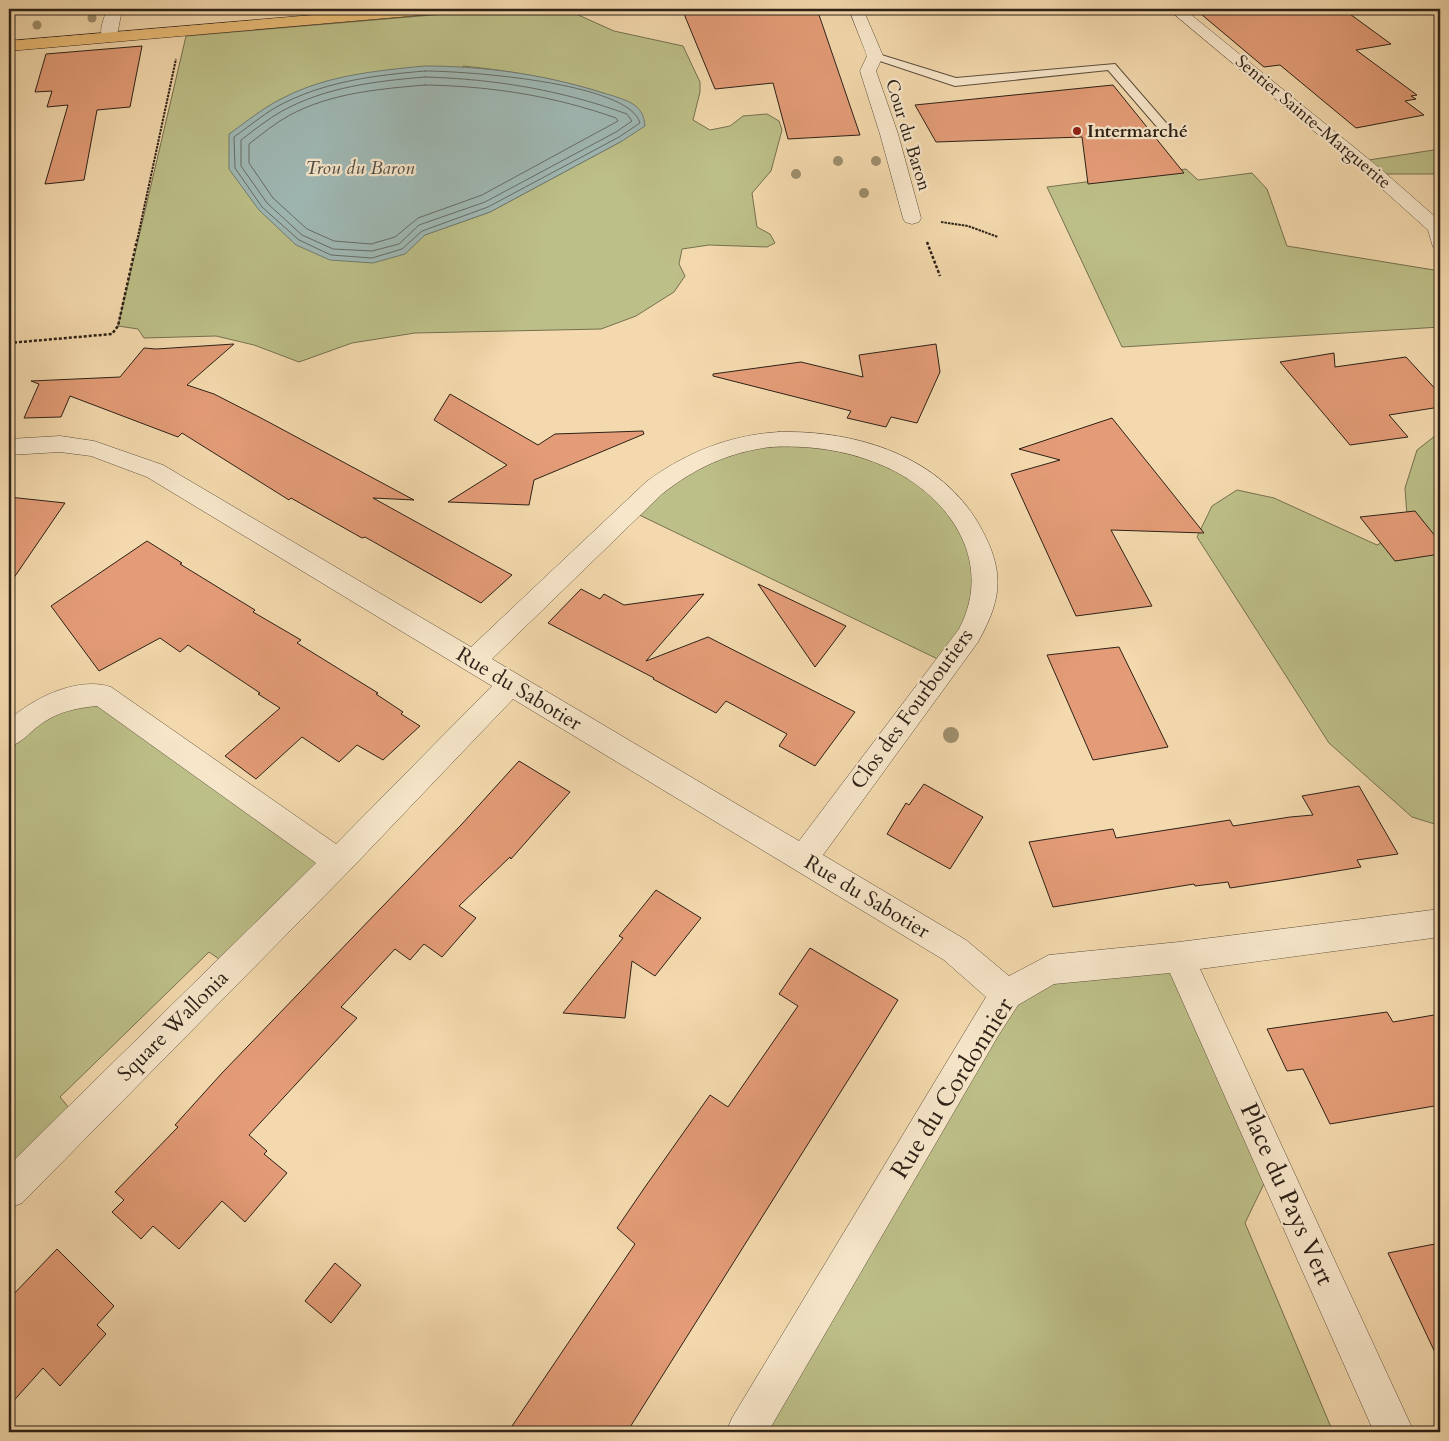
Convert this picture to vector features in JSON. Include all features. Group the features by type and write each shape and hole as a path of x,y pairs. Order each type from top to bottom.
{"main road":[{"path":"9,32 290,9"},
{"path":"9,46 112,23 182,31 433,9"}],"street":[{"name":"Cour du Baron","path":"856,9 875,56 868,71 889,134 912,218"},
{"name":"Sentier Sainte-Marguerite","path":"1176,9 1410,204 1437,228 1440,243"},
{"name":"Clos des Fourboutiers","path":"473,662 654,488 678,468 709,454 757,442 796,439 844,444 882,455 917,473 951,500 970,524 982,553 985,582 982,608 969,635 803,859"},
{"name":"Rue du Sabotier","path":"9,447 60,444 94,449 155,470 955,950 1007,994"},
{"name":"Square Wallonia","path":"9,1190 338,862 511,684"},
{"path":"9,736 34,714 66,699 101,695 338,862"},
{"name":"Rue du Cordonnier","path":"746,1432 986,1025 1007,994 1049,970 1179,957 1440,923"},
{"name":"Place du Pays Vert","path":"1179,957 1394,1432"}],"lane":[{"path":"875,56 955,82 1110,66 1168,132"}],"path":[{"path":"9,343 112,334 118,326 182,31"},
{"path":"9,123 11,134 9,142"},
{"path":"912,218 968,226 998,237"},
{"path":"912,218 923,231 940,276"}],"green space":[{"path":"503,9 565,9 614,31 683,46 700,82 700,92 693,120 710,130 730,126 743,116 767,114 779,121 782,130 771,171 752,193 757,227 770,234 775,243 767,247 709,245 682,249 679,264 685,276 674,292 636,316 601,329 415,333 352,343 299,362 254,345 216,336 144,338 138,329 118,326 186,36","holes":["463,66 553,80 606,94 622,141 490,212 424,235 405,254"]},
{"path":"1440,149 1440,174 1376,174 1369,160"},
{"path":"1186,169 1198,180 1252,173 1267,189 1287,246 1440,271 1440,327 1122,347 1047,187"},
{"path":"1440,432 1440,824 1438,825 1412,817 1329,743 1197,537 1212,506 1237,490 1274,498 1377,545 1408,530 1405,488 1417,450"},
{"path":"757,441 844,444 936,487 985,582 948,664 629,510 654,488"},
{"path":"101,695 338,862 232,968 209,952 60,1097 79,1120 9,1190 9,736 34,714"},
{"path":"1179,957 1273,1165 1245,1223 1333,1432 746,1432 986,1025 1007,994"}],"water":[{"name":"Trou du Baron","path":"424,66 490,69 576,85 633,104 642,114 645,126 622,141 490,212 425,235 405,254 373,263 330,260 296,245 259,210 229,169 229,134 276,102 300,90 334,79 370,72"}],"building":[{"path":"682,9 817,9 860,135 788,139 773,83 715,89"},
{"path":"1195,9 1343,9 1391,44 1356,50 1417,95 1411,96 1416,99 1405,101 1424,115 1356,128 1280,65 1264,67"},
{"path":"142,46 130,107 97,110 84,180 45,184 68,105 47,107 52,91 35,92 46,54"},
{"path":"1113,85 1184,173 1088,184 1082,137 936,142 915,105"},
{"path":"234,344 187,385 214,394 414,500 373,498 512,575 481,603 365,537 362,538 291,498 289,500 182,433 178,437 70,396 61,417 24,418 39,384 31,381 120,377 144,348 156,349"},
{"path":"936,344 940,372 917,423 891,417 886,427 847,418 851,411 713,376 713,374 801,362 863,377 859,355"},
{"path":"1334,353 1335,367 1406,357 1440,394 1440,407 1389,415 1408,437 1350,445 1280,362"},
{"path":"450,394 538,445 555,434 643,431 644,434 534,480 529,505 448,502 507,465 434,420"},
{"path":"1112,418 1204,533 1111,530 1152,606 1076,616 1011,474 1060,460 1019,449"},
{"path":"9,497 65,503 9,585"},
{"path":"1415,511 1440,542 1440,554 1395,561 1360,517"},
{"path":"147,541 182,563 180,564 255,610 253,612 301,640 297,643 378,693 376,694 403,712 401,714 420,726 383,760 357,745 339,762 302,737 256,779 225,756 280,708 188,645 180,652 160,638 99,671 51,606"},
{"path":"758,584 846,626 815,667"},
{"path":"581,589 600,599 604,594 624,605 704,594 646,661 708,637 855,712 815,766 779,746 787,734 726,701 716,713 654,678 548,623"},
{"path":"1119,647 1168,747 1093,760 1047,655"},
{"path":"519,761 570,792 511,859 510,857 459,906 476,918 442,957 424,944 410,960 395,949 341,1007 357,1018 249,1135 267,1151 264,1154 287,1173 245,1222 222,1201 179,1249 153,1226 141,1239 112,1212 124,1200 115,1192 178,1127 175,1125 222,1073 461,825"},
{"path":"924,784 983,817 950,869 887,834 906,803 909,805"},
{"path":"1359,786 1398,854 1357,860 1361,867 1230,888 1228,882 1195,886 1194,884 1053,907 1029,842 1113,829 1116,838 1230,820 1233,826 1313,815 1302,796"},
{"path":"656,890 701,918 655,976 632,961 625,1018 563,1013 623,938 619,936"},
{"path":"810,948 898,1000 867,1050 627,1432 508,1432 635,1244 617,1228 710,1095 728,1107 798,1006 779,994"},
{"path":"1387,1012 1393,1022 1440,1014 1440,1105 1330,1124 1303,1069 1287,1071 1267,1029"},
{"path":"1440,1243 1440,1363 1388,1253"},
{"path":"57,1249 114,1306 97,1325 106,1334 60,1386 43,1368 9,1406 9,1299"},
{"path":"335,1263 361,1285 331,1323 305,1301"}],"place":[{"name":"Intermarché","path":"1077,131"}]}
